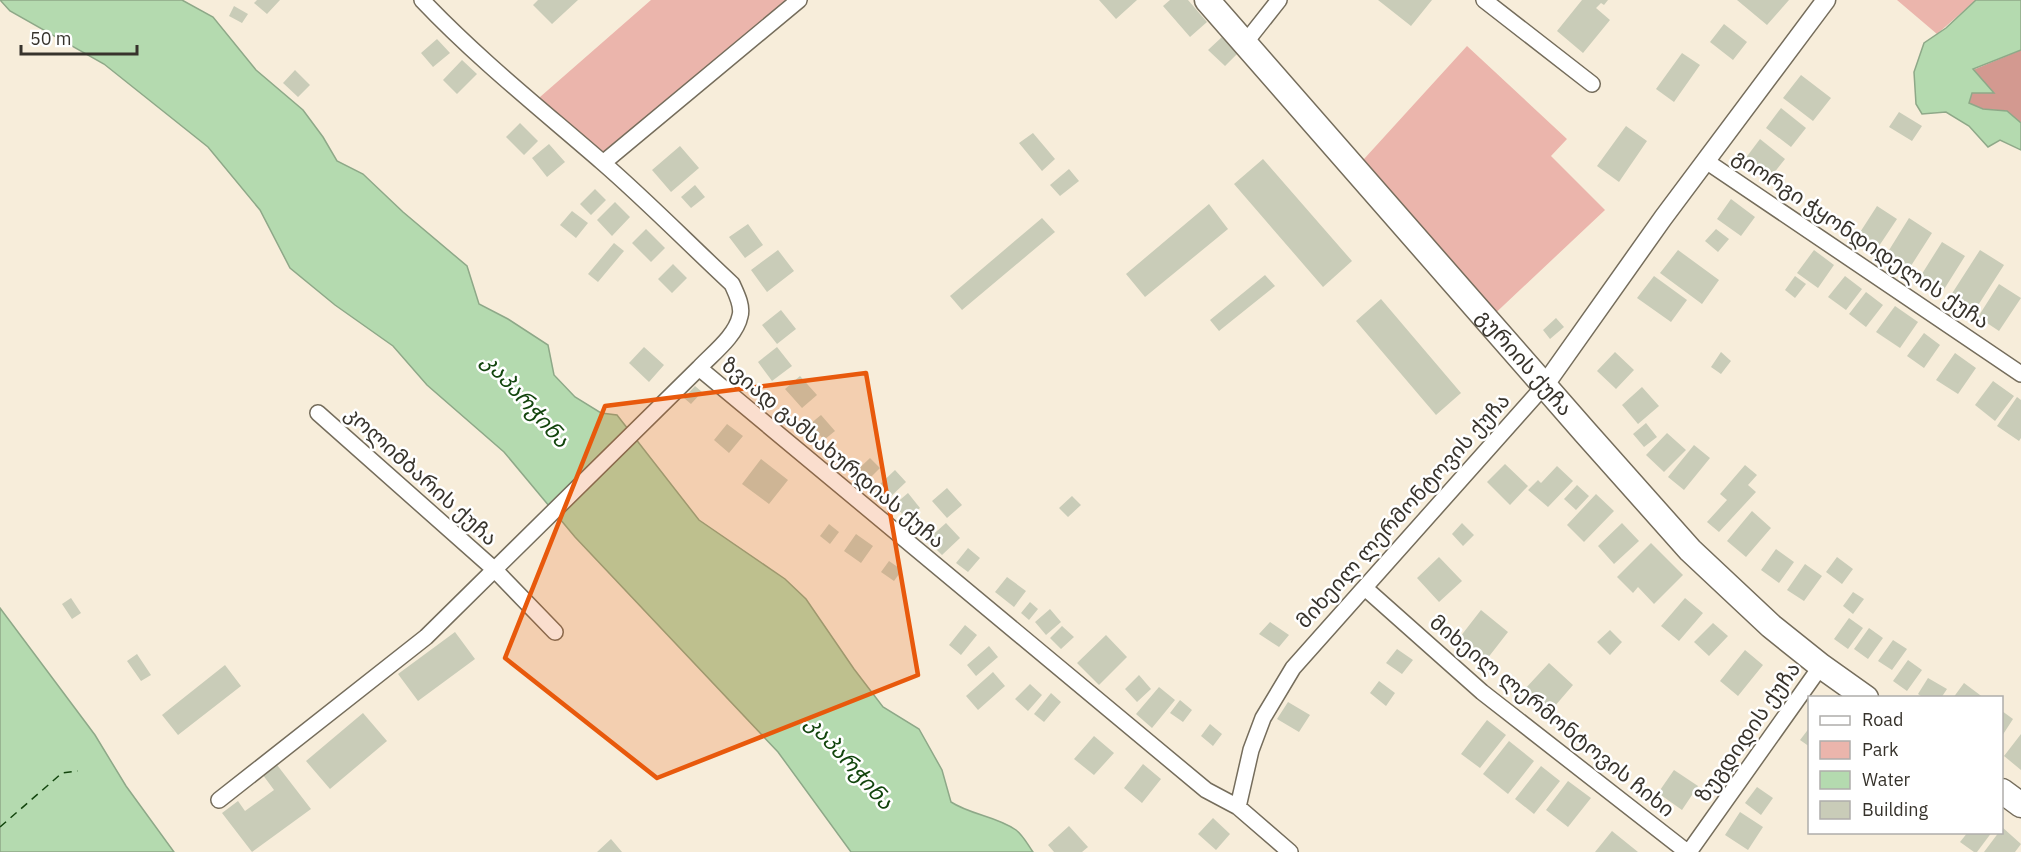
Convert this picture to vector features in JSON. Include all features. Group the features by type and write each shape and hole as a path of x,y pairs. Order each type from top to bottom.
{"highway":[{"name":"გურიის ქუჩა","path":"1208,0 1690,550 1771,626 1863,696"},
{"path":"2003,792 2021,804"}],"street":[{"name":"ზვიად გამსახურდიას ქუჩა","path":"422,0 532,104 603,163 732,284 739,300 741,315 732,333 699,368 1206,790 1238,807 1290,852"},
{"path":"603,163 799,0"},
{"path":"1245,43 1279,0"},
{"path":"1484,0 1592,84"},
{"name":"მიხეილ ლერმონტოვის ქუჩა","path":"1238,807 1251,750 1263,718 1293,668 1544,386 1663,218 1826,0"},
{"name":"გიორგი ჭყონდიდელის ქუჩა","path":"1706,161 2021,374"},
{"path":"219,800 426,637 699,368"},
{"name":"კოლიმბარის ქუჩა","path":"318,413 495,570 555,632"},
{"name":"მიხეილ ლერმონტოვის ჩიხი","path":"1365,588 1482,692 1688,852"},
{"name":"ზუგდიდის ქუჩა","path":"1688,852 1821,666"}],"highlighted area":[{"path":"866,373 918,675 657,778 505,658 605,406"}],"green space":[{"path":"651,0 799,0 603,163 532,104"},
{"path":"1897,0 1976,0 1937,34"},
{"path":"1467,46 1567,139 1551,156 1605,210 1487,321 1354,170"}],"shaded area":[{"path":"2021,50 2021,123 2007,111 1983,109 1969,103 1972,93 1993,93 1973,70"}],"water":[{"name":"კაპარჭინა","path":"0,0 182,0 213,17 256,70 303,110 337,161 363,174 403,212 467,266 479,304 508,319 548,345 554,375 575,397 601,413 617,415 699,520 785,579 806,599 883,707 919,729 942,770 951,802 1008,825 1023,837 1033,852 851,852 778,752 575,537 504,452 427,385 393,346 335,305 290,268 260,210 208,147 104,64 10,11"},
{"path":"1976,0 2021,0 2021,50 1973,69 1994,93 1972,93 1969,103 1983,109 2007,111 2021,123 2021,150 2000,140 1988,147 1969,126 1946,112 1922,114 1916,104 1914,72 1924,43 1946,28"},
{"path":"0,608 95,735 126,786 174,852 0,852"}],"building":[{"path":"257,0 280,0 267,14 254,3"},
{"path":"538,0 578,0 552,24 533,5"},
{"path":"1099,0 1137,0 1116,19"},
{"path":"1170,0 1188,0 1207,22 1190,37 1163,6"},
{"path":"1378,0 1432,0 1411,26"},
{"path":"1582,0 1608,0 1604,5 1601,3 1596,8 1610,20 1583,53 1557,31"},
{"path":"1737,0 1789,0 1767,25"},
{"path":"234,6 248,14 242,23 229,16"},
{"path":"1724,24 1747,42 1733,60 1710,42"},
{"path":"1222,37 1238,53 1225,66 1208,50"},
{"path":"437,39 450,53 433,67 421,53"},
{"path":"1682,53 1700,65 1674,102 1656,89"},
{"path":"462,60 477,74 457,94 443,80"},
{"path":"295,70 310,85 298,97 283,83"},
{"path":"1801,75 1831,98 1813,121 1783,98"},
{"path":"1781,108 1806,128 1791,147 1766,128"},
{"path":"1899,112 1922,126 1912,141 1889,127"},
{"path":"520,123 538,141 524,155 506,137"},
{"path":"1626,126 1647,141 1619,182 1597,166"},
{"path":"1033,133 1055,159 1042,171 1019,143"},
{"path":"1760,139 1785,159 1770,178 1745,159"},
{"path":"549,144 565,162 547,177 532,158"},
{"path":"680,146 699,168 671,192 652,170"},
{"path":"1263,159 1352,261 1323,287 1234,184"},
{"path":"1069,169 1079,181 1060,196 1050,185"},
{"path":"695,185 705,197 691,208 681,197"},
{"path":"595,189 606,200 591,215 580,204"},
{"path":"1731,199 1755,217 1741,236 1717,219"},
{"path":"615,202 630,217 612,236 597,220"},
{"path":"1209,204 1228,229 1145,297 1126,274"},
{"path":"1877,206 1897,219 1877,249 1857,237"},
{"path":"572,211 588,223 576,238 560,225"},
{"path":"1042,218 1055,232 962,310 950,296"},
{"path":"1909,218 1932,233 1909,269 1886,255"},
{"path":"748,224 763,245 745,258 729,237"},
{"path":"646,229 665,248 651,262 632,243"},
{"path":"1716,229 1729,239 1718,252 1705,241"},
{"path":"1942,242 1965,256 1943,291 1920,277"},
{"path":"614,243 624,251 598,282 588,274"},
{"path":"778,250 794,271 767,292 751,270"},
{"path":"1678,250 1719,280 1702,304 1660,273"},
{"path":"1814,250 1834,265 1818,288 1797,273"},
{"path":"1980,250 2004,265 1975,310 1951,295"},
{"path":"673,264 687,278 672,293 658,279"},
{"path":"1265,275 1275,286 1219,331 1210,320"},
{"path":"1654,276 1687,300 1671,322 1637,298"},
{"path":"1795,276 1806,284 1795,298 1785,290"},
{"path":"1845,276 1862,289 1846,310 1828,297"},
{"path":"1999,284 2021,298 1999,331 1978,317"},
{"path":"1866,292 1883,305 1866,327 1849,314"},
{"path":"1381,299 1461,393 1436,415 1356,321"},
{"path":"1895,306 1918,322 1900,348 1876,332"},
{"path":"781,310 796,329 777,344 762,325"},
{"path":"1556,318 1564,327 1550,339 1543,330"},
{"path":"1924,333 1940,345 1924,368 1907,356"},
{"path":"644,347 664,365 649,382 629,363"},
{"path":"777,347 792,366 772,381 758,362"},
{"path":"1615,352 1634,370 1616,389 1597,371"},
{"path":"1721,352 1731,361 1721,374 1711,367"},
{"path":"1955,353 1976,368 1958,394 1936,380"},
{"path":"800,376 817,395 802,408 785,389"},
{"path":"1993,381 2014,396 1995,421 1975,405"},
{"path":"695,386 702,392 691,404 684,398"},
{"path":"1642,387 1659,406 1638,424 1622,405"},
{"path":"2017,397 2021,400 2021,438 2019,441 1997,426"},
{"path":"821,415 835,431 824,440 810,424"},
{"path":"1646,423 1657,437 1644,447 1633,434"},
{"path":"727,424 743,436 729,453 714,440"},
{"path":"1667,433 1686,450 1664,472 1646,455"},
{"path":"1694,445 1710,458 1684,490 1668,477"},
{"path":"870,458 880,468 863,485 853,474"},
{"path":"761,459 788,480 769,504 742,484"},
{"path":"1505,464 1528,486 1510,505 1487,482"},
{"path":"1745,465 1757,475 1748,485 1756,492 1719,532 1707,522 1727,500 1720,494"},
{"path":"1557,466 1573,481 1548,507 1528,490 1538,480 1541,483"},
{"path":"895,470 906,482 886,501 875,489"},
{"path":"1577,485 1589,496 1576,510 1564,499"},
{"path":"947,488 962,505 947,518 932,501"},
{"path":"908,493 920,508 907,519 894,505"},
{"path":"1596,494 1614,511 1584,542 1567,525"},
{"path":"1072,496 1081,505 1068,517 1059,508"},
{"path":"1752,511 1771,528 1746,557 1727,541"},
{"path":"946,523 960,538 942,555 927,540"},
{"path":"1462,523 1474,535 1463,546 1452,534"},
{"path":"1622,523 1639,541 1614,564 1598,546"},
{"path":"829,524 839,532 830,544 820,536"},
{"path":"856,534 873,546 861,563 844,551"},
{"path":"1651,543 1683,575 1654,604 1638,587 1633,593 1617,577"},
{"path":"968,548 980,558 968,572 956,563"},
{"path":"1776,549 1794,562 1779,583 1761,570"},
{"path":"1439,557 1462,581 1439,602 1417,578"},
{"path":"1837,557 1853,569 1842,584 1826,572"},
{"path":"889,561 902,570 894,581 881,572"},
{"path":"1805,564 1822,576 1804,601 1787,590"},
{"path":"1007,577 1026,591 1014,607 995,592"},
{"path":"1853,592 1864,599 1853,614 1843,606"},
{"path":"71,598 81,613 72,619 62,604"},
{"path":"1685,598 1703,613 1679,641 1661,626"},
{"path":"1030,602 1038,609 1029,620 1021,613"},
{"path":"1050,609 1061,622 1046,635 1035,622"},
{"path":"1481,610 1508,632 1487,659 1460,637"},
{"path":"1849,618 1863,628 1848,649 1834,639"},
{"path":"1270,622 1289,635 1279,647 1259,634"},
{"path":"1713,623 1728,636 1709,656 1694,642"},
{"path":"965,625 977,635 961,655 949,645"},
{"path":"1062,626 1074,637 1061,649 1050,638"},
{"path":"1869,628 1883,638 1868,659 1854,649"},
{"path":"1610,630 1622,642 1610,655 1597,642"},
{"path":"455,632 475,659 418,701 398,674"},
{"path":"1106,635 1127,657 1099,685 1077,663"},
{"path":"1893,640 1907,649 1892,670 1878,661"},
{"path":"989,646 998,657 976,676 967,665"},
{"path":"1397,649 1413,660 1402,674 1386,663"},
{"path":"1745,650 1763,665 1738,696 1720,681"},
{"path":"137,654 151,675 141,681 127,661"},
{"path":"1908,660 1922,670 1907,691 1893,681"},
{"path":"1549,663 1573,685 1548,714 1523,691"},
{"path":"225,665 241,686 178,735 162,715"},
{"path":"993,672 1005,686 978,710 966,696"},
{"path":"1139,675 1151,689 1137,702 1125,689"},
{"path":"1928,678 1947,689 1942,696 1918,694"},
{"path":"1379,681 1395,693 1386,706 1370,693"},
{"path":"1964,683 1981,696 1954,696"},
{"path":"1030,684 1042,695 1028,711 1015,699"},
{"path":"1159,687 1175,700 1152,728 1136,714"},
{"path":"1051,693 1061,702 1044,722 1034,714"},
{"path":"1180,700 1192,710 1183,722 1170,713"},
{"path":"1288,702 1310,715 1299,732 1277,719"},
{"path":"2003,712 2013,719 2003,734"},
{"path":"363,713 387,741 330,789 306,761"},
{"path":"1487,720 1506,735 1480,768 1461,754"},
{"path":"1210,724 1222,734 1213,746 1201,736"},
{"path":"1808,730 1808,746 1800,740"},
{"path":"2021,734 2021,770 2004,756"},
{"path":"1094,736 1114,753 1094,775 1074,759"},
{"path":"1509,741 1534,761 1508,794 1483,774"},
{"path":"274,761 311,809 252,852 222,813 238,801 245,811 274,790 260,771"},
{"path":"1143,764 1161,779 1142,803 1124,788"},
{"path":"1541,766 1560,781 1534,814 1515,799"},
{"path":"1674,770 1698,786 1682,810 1658,793"},
{"path":"1568,781 1591,798 1568,827 1546,810"},
{"path":"1757,787 1773,798 1761,815 1745,803"},
{"path":"1740,812 1763,827 1748,850 1725,835"},
{"path":"1213,818 1230,834 1216,850 1198,834"},
{"path":"1069,826 1088,847 1082,852 1054,852 1048,845"},
{"path":"2003,828 2021,844 2015,852 1984,852 1998,834 2003,834"},
{"path":"1612,831 1638,852 1595,852"},
{"path":"1966,834 1990,834 1977,852 1960,842"},
{"path":"611,839 622,852 597,852"}],"ferry route":[{"path":"0,827 62,773 78,771"}]}
